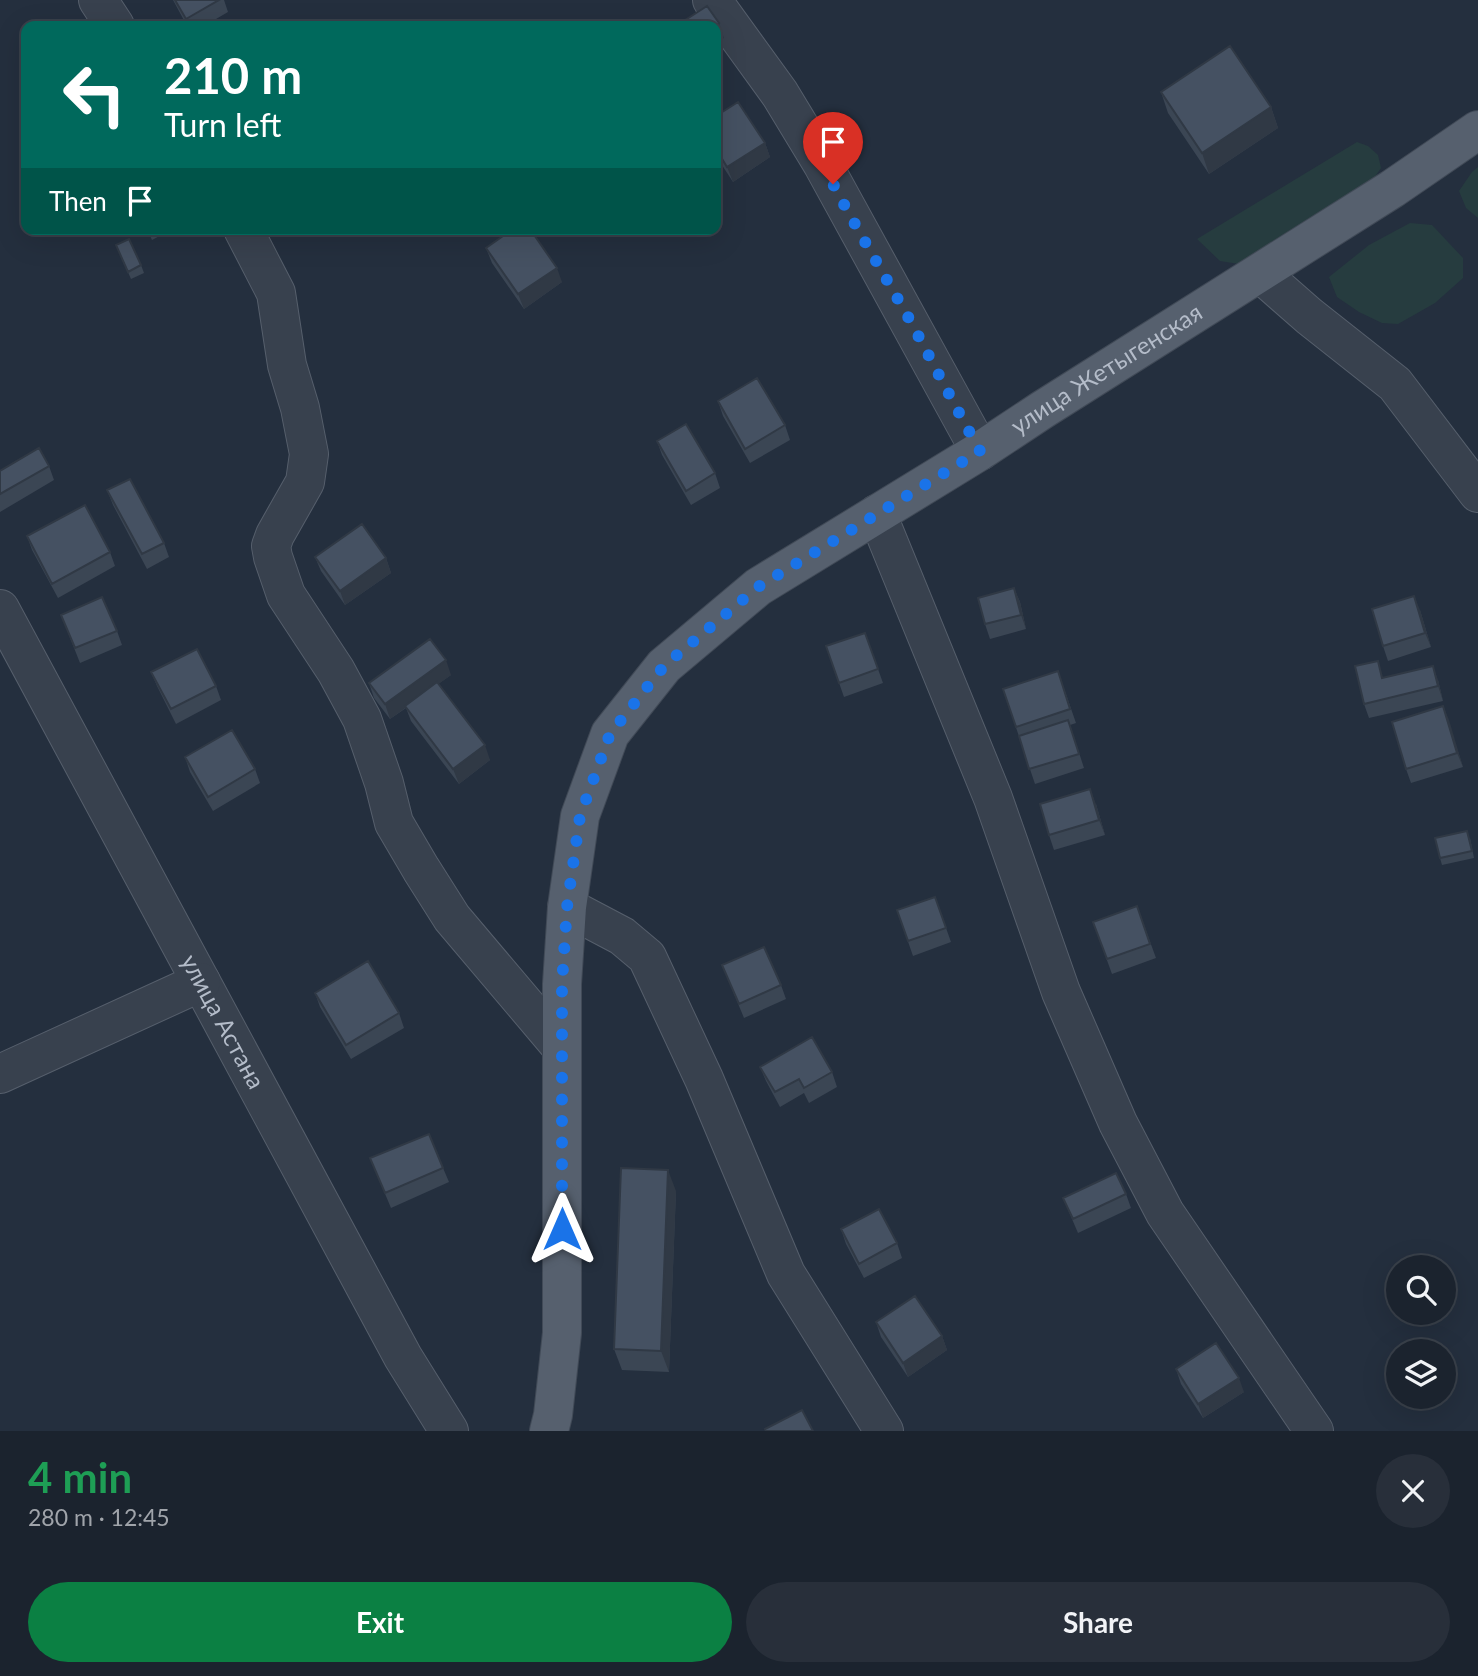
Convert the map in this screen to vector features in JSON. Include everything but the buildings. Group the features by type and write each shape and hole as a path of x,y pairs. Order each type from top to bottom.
{"main road":[{"name":"улица Жетыгенская","path":"549,1431 562,1333 562,984 567,907 580,816 610,734 664,666 758,587 980,451 1392,189 1478,130"}],"street":[{"path":"98,0 112,21"},
{"path":"712,0 780,94 823,164 980,451"},
{"path":"246,235 276,293 287,365 300,408 309,454 305,482 271,546 286,595 336,671 362,719 384,783 394,823 421,869 452,918 562,1048"},
{"path":"1260,273 1395,384 1478,493"},
{"path":"877,514 993,798 1061,992 1118,1123 1165,1213 1314,1431"},
{"name":"улица Астана","path":"0,609 403,1357 449,1431"},
{"path":"567,907 622,936 647,957 705,1079 786,1274 884,1431"},
{"path":"0,1074 201,982"}],"green space":[{"path":"1357,142 1368,146 1378,155 1381,168 1370,184 1239,264 1220,261 1197,239"},
{"path":"1478,167 1478,218 1466,208 1459,191"},
{"path":"1410,223 1432,225 1463,258 1463,278 1435,303 1398,324 1382,323 1337,297 1329,277 1369,245"}],"route":[{"path":"562,1229 562,984 567,907 580,816 610,734 664,666 758,587 980,451 833,184"}]}
